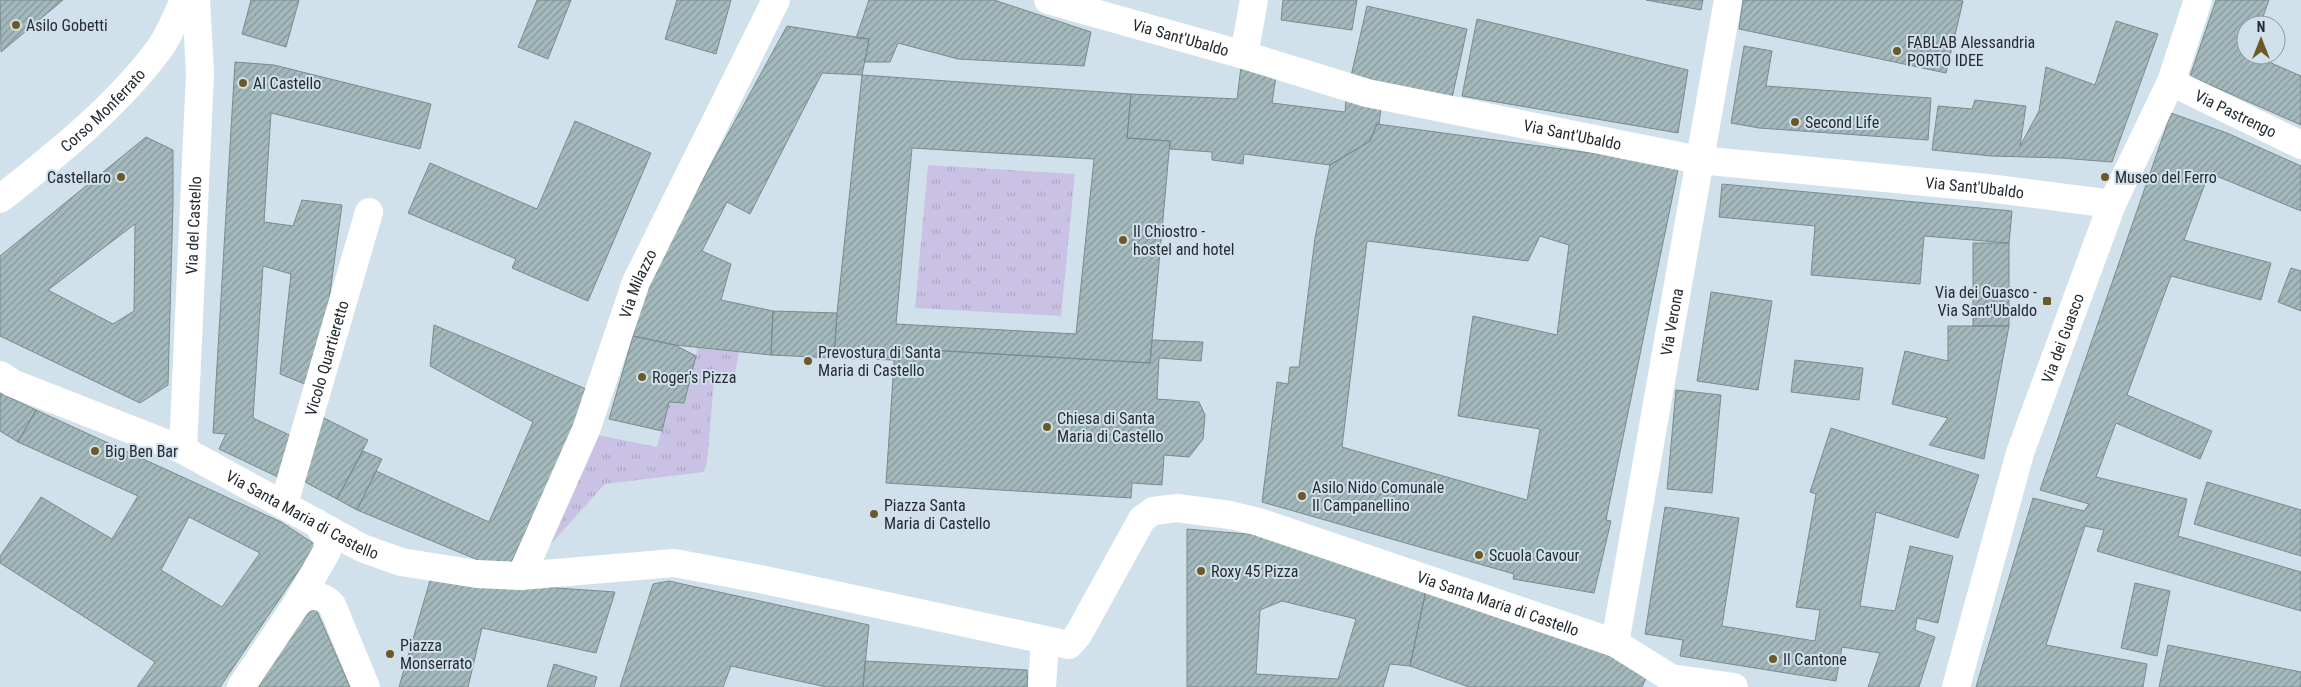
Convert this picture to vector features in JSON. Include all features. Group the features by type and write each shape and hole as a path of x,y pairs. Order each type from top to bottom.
{"street":[{"name":"Corso Monferrato","path":"0,200 60,152 100,114 138,73 160,47 174,23 184,0"},
{"name":"Via del Castello","path":"183,450 200,72 196,0"},
{"name":"Via Milazzo","path":"521,576 586,430 636,282 776,0"},
{"name":"Via Sant'Ubaldo","path":"1048,0 1244,55 1367,93 1699,160 1988,188 2112,204"},
{"path":"1244,55 1254,0"},
{"name":"Via Verona","path":"1615,643 1728,0"},
{"name":"Via dei Guasco","path":"1956,687 2020,453 2112,204 2171,82 2198,0"},
{"name":"Via Pastrengo","path":"2171,82 2301,145"},
{"name":"Vicolo Quartieretto","path":"284,504 369,212"},
{"name":"Via Santa Maria di Castello","path":"0,375 12,383 183,450 362,548 401,562 477,574 521,576 674,563 769,581 1065,645 1072,644 1142,519 1150,513 1166,508 1194,509 1259,522 1615,643 1669,682 1734,687"},
{"path":"241,687 296,605 328,549 325,534 316,522"},
{"path":"366,687 328,594 327,581 330,567 336,560 345,557 373,556 401,562"},
{"path":"296,605 302,599 314,595 326,598 334,609"},
{"path":"1042,687 1045,641"}],"green space":[{"path":"928,165 1075,174 1061,316 915,308"},
{"path":"698,348 739,352 734,379 714,381 707,462 704,472 605,484 541,555 598,435 657,447 669,402 684,403"}],"building":[{"name":"Asilo Gobetti","path":"0,0 63,0 1,52"},
{"path":"251,0 299,0 286,47 242,34"},
{"path":"537,0 571,0 548,59 518,47"},
{"path":"677,0 731,0 716,54 665,39"},
{"path":"869,0 994,0 1091,32 1084,66 958,59 898,43 890,62 865,62 869,39 856,38"},
{"path":"1283,0 1357,0 1352,30 1281,20"},
{"path":"1646,0 1703,0 1701,10"},
{"name":"FABLAB Alessandria PORTO IDEE","path":"1743,0 1963,1 1946,73 1739,29"},
{"path":"2216,0 2269,0 2264,15 2236,15 2236,65 2276,65 2301,76 2301,125 2190,76"},
{"path":"1367,6 1467,29 1452,98 1351,76"},
{"path":"1477,19 1688,70 1678,133 1462,96"},
{"path":"2116,21 2158,34 2112,162 1991,156 1932,150 1938,106 1972,109 1975,100 2026,106 2020,146 2039,111 2046,67 2095,85"},
{"path":"787,26 869,39 862,75 822,73 750,214 727,202 702,251 731,264 721,300 773,311 771,355 675,345 633,336 645,285"},
{"path":"1744,46 1772,51 1766,86 1931,98 1928,140 1759,128 1731,123"},
{"path":"235,62 274,65 431,104 420,149 271,113 264,222 293,226 302,200 342,205 317,389 280,374 291,274 263,266 253,418 298,439 280,478 219,449 226,434 213,433"},
{"path":"1241,67 1276,76 1272,103 1345,112 1346,99 1381,107 1379,125 1377,124 1370,141 1330,165 1244,154 1243,164 1212,160 1212,152 1170,149 1170,141 1127,138 1131,94 1237,99"},
{"name":"Il Chiostro - hostel and hotel","path":"862,75 1131,94 1127,138 1170,141 1150,363 895,348 894,360 834,358","holes":["912,148 1094,159 1076,334 896,324"]},
{"path":"2171,113 2227,133 2301,166 2301,211 2209,173 2184,240 2271,263 2261,300 2171,276 2127,395 2212,431 2200,459 2116,423 2096,477 2187,499 2178,536 2301,572 2301,611 2097,551 2104,530 2085,526 2046,645 2147,664 2143,687 1976,687 2033,498 2084,511 2089,504 2040,490"},
{"path":"575,121 651,153 588,301 512,268 516,259 408,213 430,163 537,209"},
{"path":"1377,124 1679,165 1606,520 1611,521 1594,593 1513,579 1514,574 1262,502 1277,382 1288,384 1290,367 1299,367 1315,238 1330,165 1370,141","holes":["1540,236 1569,245 1557,335 1473,316 1458,416 1540,429 1527,500 1342,447 1367,241 1528,261"]},
{"path":"146,137 173,150 168,385 140,403 0,336 0,256","holes":["135,224 134,311 113,324 48,290"]},
{"path":"1722,184 2012,211 2009,243 1924,236 1920,284 1811,275 1815,226 1719,217"},
{"path":"1973,243 2009,243 2009,326 1973,326"},
{"path":"2291,268 2301,271 2301,311 2278,302"},
{"path":"1711,292 1772,301 1758,390 1697,381"},
{"path":"773,311 837,313 834,358 771,355"},
{"path":"434,325 591,391 510,565 498,560 495,567 357,510 376,471 489,522 533,422 430,366"},
{"path":"1948,326 2009,326 1984,459 1929,445 1948,418 1892,404 1905,351 1948,361"},
{"path":"633,336 675,345 696,356 684,403 669,402 662,431 609,419"},
{"name":"Chiesa di Santa Maria di Castello","path":"1152,340 1203,342 1201,361 1159,358 1157,399 1199,402 1205,415 1203,439 1189,457 1164,455 1162,485 1132,483 1131,498 886,483 895,348 1150,363"},
{"path":"1795,360 1863,368 1859,400 1791,392"},
{"path":"1676,390 1721,395 1712,493 1667,489"},
{"path":"0,393 36,410 18,442 0,431"},
{"path":"36,410 281,522 316,545 220,687 137,687 155,662 0,563 0,556 41,497 112,539 138,496 18,442","holes":["189,517 260,553 222,607 161,570"]},
{"path":"318,415 368,440 337,499 305,482"},
{"path":"1831,428 1979,475 1958,538 1876,512 1860,606 1895,611 1910,546 1953,556 1938,623 1917,618 1915,630 1935,637 1919,687 1868,687 1880,653 1842,647 1836,681 1680,656 1683,640 1645,634 1665,507 1739,518 1722,626 1815,641 1820,610 1796,607 1816,494 1810,492"},
{"path":"363,451 382,459 357,510 337,499"},
{"path":"2207,482 2301,510 2301,556 2194,524"},
{"path":"1187,529 1258,535 1427,585 1410,666 1390,664 1383,687 1187,687","holes":["1282,601 1356,619 1338,679 1256,674 1260,610"]},
{"path":"431,577 615,592 596,653 482,628 468,687 399,687"},
{"path":"669,581 869,625 863,687 826,687 731,666 723,687 620,687 653,584"},
{"path":"2135,583 2170,591 2157,656 2121,648"},
{"path":"1427,585 1650,669 1642,687 1469,687 1410,666"},
{"path":"313,602 350,687 258,687"},
{"path":"2168,645 2301,672 2301,687 2159,687"},
{"path":"865,661 1027,670 1028,687 863,687"},
{"path":"554,664 597,677 594,687 547,687"}],"place":[{"name":"Asilo Gobetti","path":"16,25"},
{"name":"FABLAB Alessandria PORTO IDEE","path":"1897,51"},
{"name":"Al Castello","path":"243,83"},
{"name":"Second Life","path":"1795,122"},
{"name":"Castellaro","path":"121,177"},
{"name":"Museo del Ferro","path":"2105,177"},
{"name":"Il Chiostro - hostel and hotel","path":"1123,240"},
{"name":"Via dei Guasco - Via Sant'Ubaldo","path":"2047,301"},
{"name":"Prevostura di Santa Maria di Castello","path":"808,361"},
{"name":"Roger's Pizza","path":"642,377"},
{"name":"Chiesa di Santa Maria di Castello","path":"1047,427"},
{"name":"Big Ben Bar","path":"95,451"},
{"name":"Asilo Nido Comunale Il Campanellino","path":"1302,496"},
{"name":"Piazza Santa Maria di Castello","path":"874,514"},
{"name":"Scuola Cavour","path":"1479,555"},
{"name":"Roxy 45 Pizza","path":"1201,571"},
{"name":"Piazza Monserrato","path":"390,654"},
{"name":"Il Cantone","path":"1773,659"}]}
